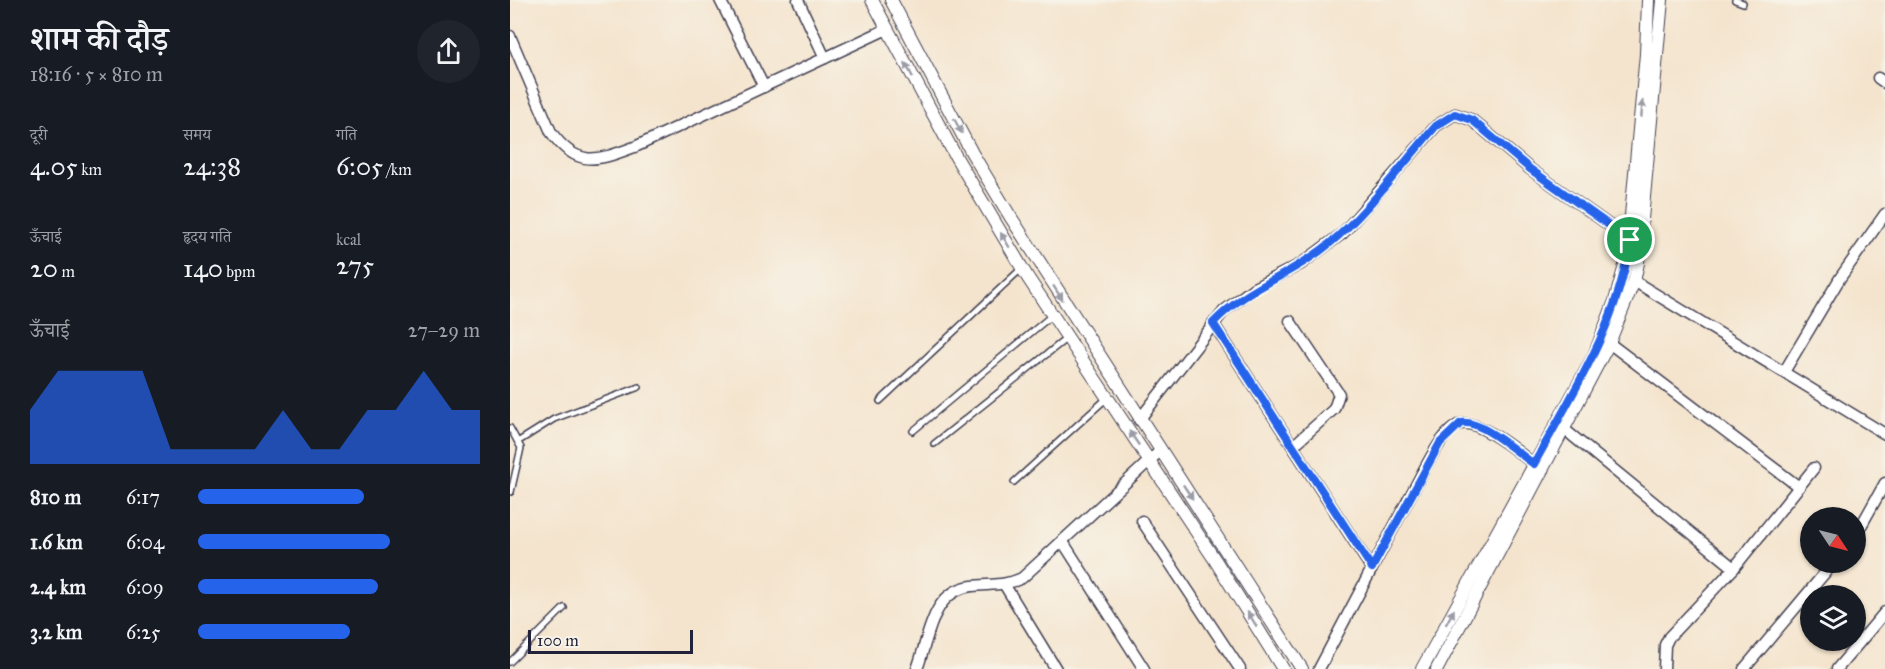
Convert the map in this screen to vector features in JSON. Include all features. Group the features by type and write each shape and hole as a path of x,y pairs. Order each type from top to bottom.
{"street":[{"path":"720,0 764,87"},
{"path":"798,0 825,58"},
{"path":"872,0 956,157 1022,268 1283,669"},
{"path":"891,0 972,153 1139,420 1261,601 1302,669"},
{"path":"1422,669 1594,356 1616,302 1630,240 1646,54 1648,0"},
{"path":"1437,669 1609,343 1634,281 1638,263 1662,0"},
{"path":"510,36 551,132 570,153 584,159 601,159 637,146 887,29"},
{"path":"1139,420 1213,323 1237,300 1301,264 1343,233 1436,126 1455,114 1472,120 1530,169 1630,240"},
{"path":"1784,372 1840,278 1885,213"},
{"path":"1634,281 1885,434"},
{"path":"1290,321 1339,394 1334,409 1293,446"},
{"path":"1213,323 1372,568"},
{"path":"1609,343 1799,487"},
{"path":"1319,669 1440,443 1461,423 1474,424 1534,464"},
{"path":"1564,429 1734,568"},
{"path":"917,669 929,630 946,596 964,587 1004,584 1022,578 1160,451"},
{"path":"1664,669 1665,645 1669,637 1734,568 1814,468"},
{"path":"1866,517 1885,483"},
{"path":"1142,521 1240,669"},
{"path":"1063,542 1144,669"},
{"path":"1744,669 1825,573"},
{"path":"1004,584 1056,669"},
{"path":"1837,669 1885,612"}],"lane":[{"path":"1735,0 1743,3"},
{"path":"880,401 1022,268"},
{"path":"914,430 1053,315"},
{"path":"934,444 1067,338"},
{"path":"519,441 554,419 639,387"},
{"path":"1014,482 1107,397"},
{"path":"510,428 519,441 520,461 511,492"},
{"path":"510,662 564,609"}],"route":[{"path":"1455,114 1472,120 1530,169 1630,240 1616,302 1594,356 1534,464 1474,424 1461,423 1453,428 1440,443 1425,468 1372,568 1213,323 1224,311 1254,288 1301,264 1343,233 1436,126 1455,114"}]}
